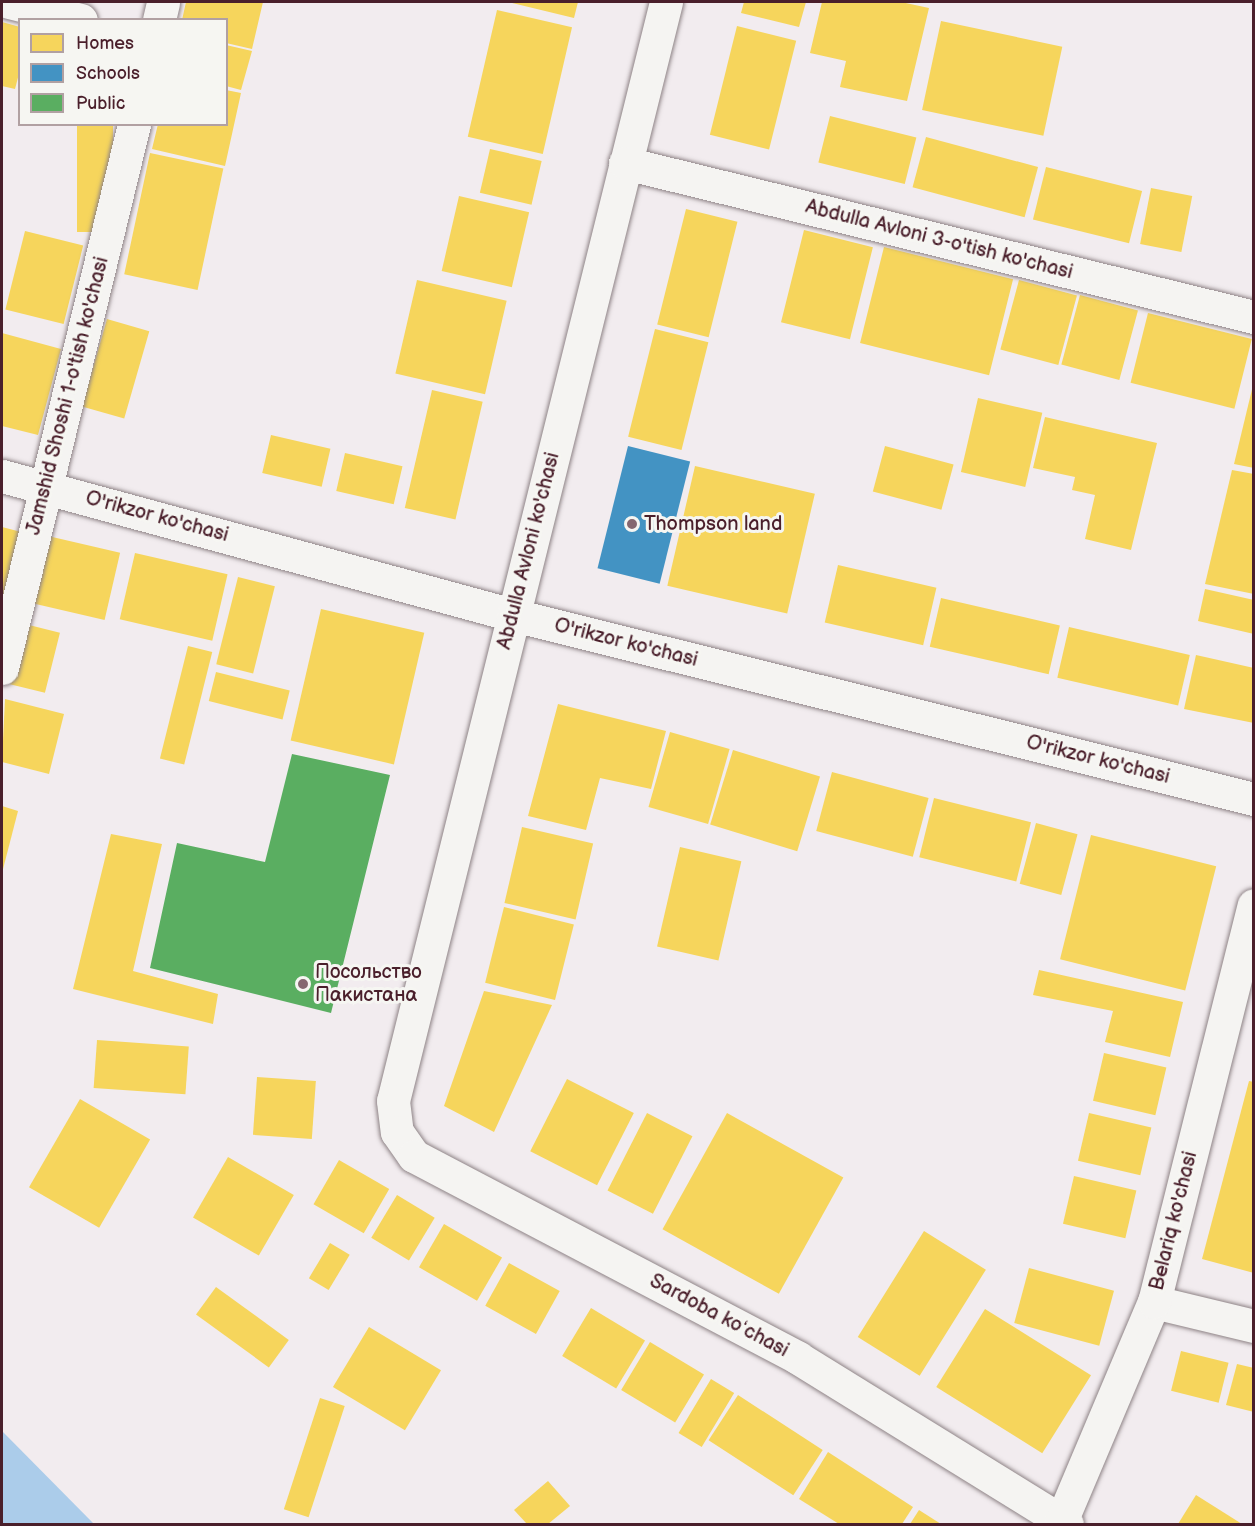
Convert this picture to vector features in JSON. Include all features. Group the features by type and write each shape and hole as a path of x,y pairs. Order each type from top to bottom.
{"street":[{"path":"9,2 73,18"},
{"path":"160,18 164,2"},
{"name":"Abdulla Avloni ko'chasi","path":"393,1101 666,2"},
{"name":"Jamshid Shoshi 1-o'tish ko'chasi","path":"2,668 134,126"},
{"name":"Abdulla Avloni 3-o'tish ko'chasi","path":"626,163 1254,317"},
{"name":"O'rikzor ko'chasi","path":"2,476 513,615 1254,799"},
{"name":"Belariq ko'chasi","path":"1063,1523 1154,1302 1254,905"},
{"name":"Sardoba koʻchasi","path":"393,1101 397,1132 414,1156 798,1358 1063,1523"},
{"path":"1154,1302 1254,1326"}],"water":[{"path":"2,1431 94,1524 2,1524"}],"building: Homes":[{"path":"186,2 263,2 252,49 228,43 228,18 182,18"},
{"path":"508,2 578,2 574,18"},
{"path":"744,2 806,2 799,27 741,13"},
{"path":"822,2 901,2 929,8 907,101 840,87 846,61 810,53"},
{"path":"497,10 572,27 543,154 468,137"},
{"path":"941,21 1062,47 1043,136 922,110"},
{"path":"2,22 18,26 18,78 15,89 2,86"},
{"path":"737,26 796,41 769,149 710,135"},
{"path":"228,45 252,51 241,90 228,87"},
{"path":"228,90 241,93 225,166 152,149 158,126 228,126"},
{"path":"830,116 916,138 905,184 818,163"},
{"path":"77,126 113,126 113,232 77,232"},
{"path":"926,137 1038,167 1025,217 913,187"},
{"path":"490,149 542,161 532,205 480,193"},
{"path":"150,153 223,169 198,290 124,274"},
{"path":"1046,167 1142,191 1129,243 1033,219"},
{"path":"1151,188 1192,196 1181,252 1140,244"},
{"path":"459,196 529,212 512,287 442,271"},
{"path":"686,209 737,222 709,337 657,324"},
{"path":"804,230 873,247 850,339 781,322"},
{"path":"25,231 83,246 64,324 5,310"},
{"path":"884,247 1013,279 989,375 860,343"},
{"path":"417,280 507,301 485,394 395,374"},
{"path":"1019,280 1077,296 1058,365 1000,350"},
{"path":"1080,295 1138,311 1119,380 1061,365"},
{"path":"1148,313 1252,339 1234,409 1131,383"},
{"path":"107,319 149,331 124,419 82,406"},
{"path":"655,329 708,342 682,450 628,437"},
{"path":"2,333 61,349 38,435 2,426"},
{"path":"1254,381 1254,468 1234,464"},
{"path":"432,390 483,402 455,520 405,508"},
{"path":"978,398 1042,413 1025,487 961,472"},
{"path":"1045,417 1157,443 1131,550 1085,539 1095,495 1072,490 1075,477 1033,468"},
{"path":"271,435 330,449 322,487 262,473"},
{"path":"885,446 954,464 941,510 873,491"},
{"path":"345,453 402,466 394,504 336,491"},
{"path":"695,466 815,494 787,614 667,586"},
{"path":"1232,470 1254,474 1254,594 1205,584"},
{"path":"2,527 29,534 2,606"},
{"path":"48,536 120,553 105,620 32,603"},
{"path":"135,553 228,574 212,641 120,619"},
{"path":"838,565 936,588 923,645 825,622"},
{"path":"238,577 275,586 253,674 216,664"},
{"path":"1205,589 1254,600 1254,634 1198,621"},
{"path":"941,598 1060,625 1049,674 930,647"},
{"path":"321,609 424,633 394,764 291,741"},
{"path":"25,624 60,633 45,693 10,684"},
{"path":"1069,627 1190,655 1178,706 1057,678"},
{"path":"188,646 212,652 184,765 160,759"},
{"path":"1196,655 1254,668 1254,723 1184,709"},
{"path":"216,672 290,690 282,719 209,701"},
{"path":"5,699 64,714 49,774 2,762"},
{"path":"558,704 666,731 651,789 600,778 586,830 528,816"},
{"path":"670,732 730,749 708,824 649,807"},
{"path":"733,750 820,777 797,851 710,825"},
{"path":"832,772 929,798 913,857 816,831"},
{"path":"934,798 1031,822 1016,881 919,857"},
{"path":"2,806 18,811 2,873"},
{"path":"1036,823 1078,834 1061,895 1020,884"},
{"path":"522,827 593,843 576,919 504,903"},
{"path":"111,834 162,844 133,971 218,994 213,1024 73,989"},
{"path":"1091,835 1216,866 1185,990 1060,959"},
{"path":"680,847 741,861 718,961 657,946"},
{"path":"504,907 574,924 555,1000 485,983"},
{"path":"1039,970 1183,1002 1170,1057 1105,1042 1113,1011 1033,995"},
{"path":"484,991 552,1005 494,1132 444,1106"},
{"path":"97,1040 189,1046 185,1094 94,1088"},
{"path":"1104,1053 1166,1067 1155,1115 1093,1101"},
{"path":"257,1077 316,1081 312,1139 253,1135"},
{"path":"567,1079 634,1113 597,1185 530,1151"},
{"path":"1249,1081 1254,1082 1254,1273 1202,1259"},
{"path":"80,1099 150,1140 99,1228 29,1187"},
{"path":"647,1113 692,1136 653,1214 608,1191"},
{"path":"727,1113 843,1177 779,1294 663,1229"},
{"path":"1089,1113 1151,1127 1140,1175 1078,1161"},
{"path":"228,1157 294,1195 259,1256 193,1218"},
{"path":"339,1160 389,1189 364,1233 314,1204"},
{"path":"1074,1176 1136,1190 1125,1238 1063,1224"},
{"path":"397,1195 435,1218 409,1261 371,1238"},
{"path":"444,1224 502,1258 477,1301 419,1267"},
{"path":"924,1231 986,1270 920,1376 858,1337"},
{"path":"330,1243 350,1255 329,1290 309,1278"},
{"path":"509,1263 560,1291 536,1334 485,1306"},
{"path":"1029,1268 1114,1291 1099,1346 1014,1323"},
{"path":"216,1287 289,1340 269,1367 196,1315"},
{"path":"591,1308 645,1340 616,1388 562,1356"},
{"path":"985,1309 1091,1375 1042,1453 936,1387"},
{"path":"369,1327 441,1370 405,1430 333,1387"},
{"path":"650,1342 704,1374 675,1422 621,1390"},
{"path":"1181,1351 1229,1363 1219,1403 1171,1391"},
{"path":"1237,1364 1254,1368 1254,1412 1226,1405"},
{"path":"711,1379 734,1393 702,1447 679,1433"},
{"path":"738,1395 823,1450 793,1495 709,1440"},
{"path":"320,1398 345,1406 309,1517 284,1509"},
{"path":"828,1452 913,1507 902,1524 839,1524 799,1499"},
{"path":"548,1481 570,1506 548,1524 527,1524 514,1510"},
{"path":"1196,1495 1242,1524 1178,1524"},
{"path":"919,1510 941,1524 910,1524"}],"building: Schools":[{"path":"628,446 690,461 660,584 598,568"}],"building: Public":[{"path":"292,754 390,775 331,1013 150,968 177,843 265,862"}],"place":[{"name":"Thompson land","path":"632,524"},
{"name":"Посольство Пакистана","path":"303,984"}]}
